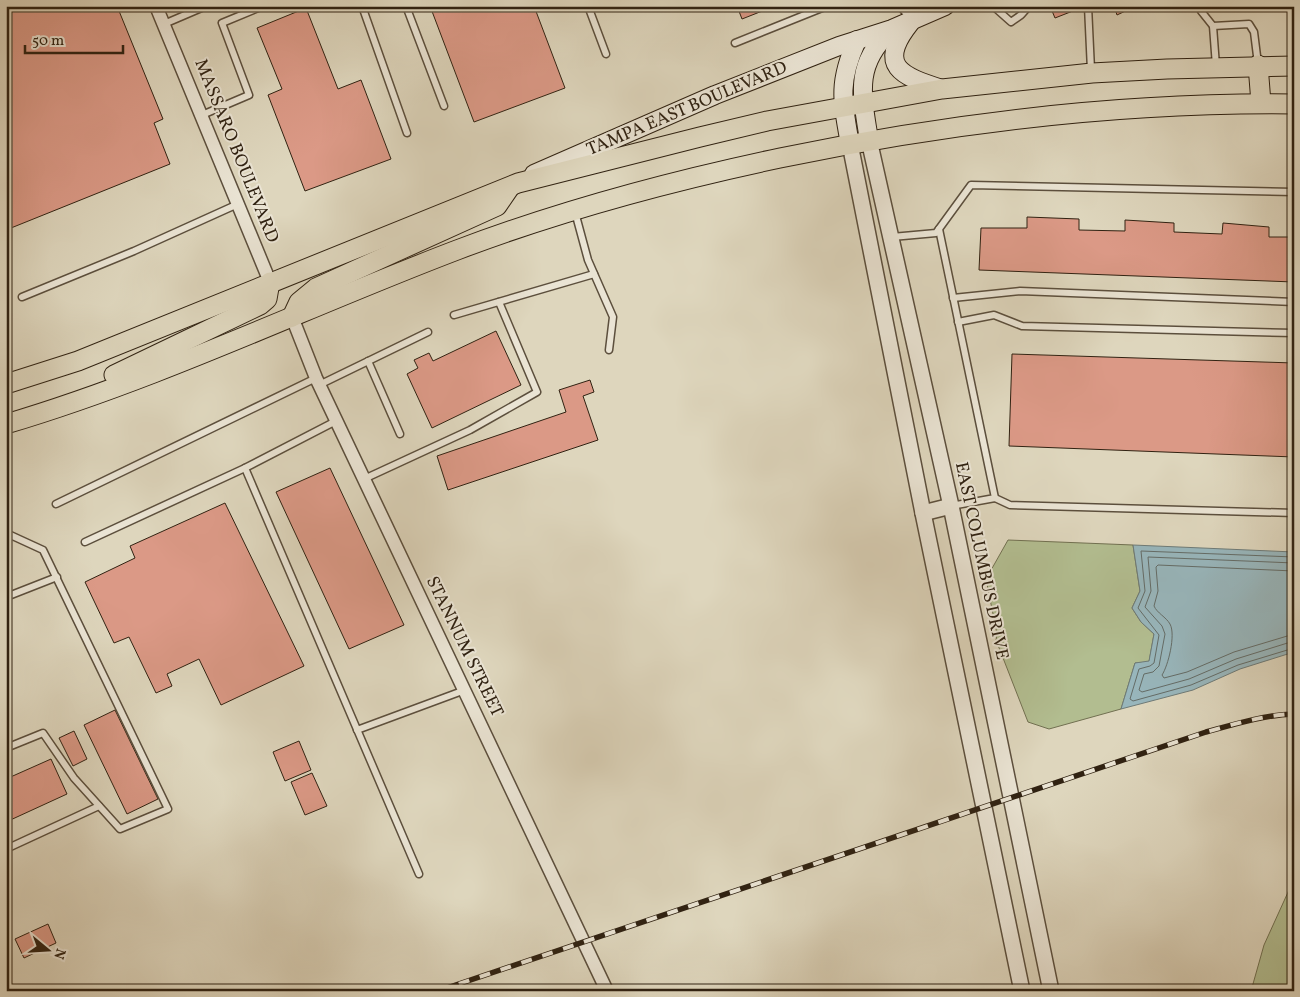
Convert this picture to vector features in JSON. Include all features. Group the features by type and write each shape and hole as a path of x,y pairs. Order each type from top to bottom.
{"main road":[{"name":"TAMPA EAST BOULEVARD","path":"515,184 537,172 715,96 857,40 892,29 945,6"},
{"path":"912,20 899,36 894,50 894,61 898,69 910,79 942,89"},
{"name":"TAMPA EAST BOULEVARD","path":"869,140 863,104 866,64 875,46 892,29"},
{"path":"850,144 842,91 844,71 857,40"},
{"path":"6,384 78,361 515,184 700,137 843,107 942,89 1092,73 1258,65 1294,66"},
{"path":"1258,65 1261,103"},
{"path":"6,424 71,404 459,249 574,211 677,181 869,140 971,124 1088,111 1261,103 1294,104"},
{"path":"292,317 299,302 316,288 497,206 515,184"},
{"path":"71,404 81,390 260,305 267,299 270,282"}],"street":[{"name":"MASSARO BOULEVARD","path":"156,6 270,282"},
{"name":"EAST COLUMBUS DRIVE","path":"869,140 951,506 1051,991"},
{"path":"850,144 923,512 1022,991"},
{"name":"STANNUM STREET","path":"292,317 317,382 607,991"},
{"path":"923,512 951,506"}],"lane":[{"path":"164,24 206,6"},
{"path":"202,115 249,95 222,22 263,6"},
{"path":"362,6 407,133"},
{"path":"406,6 444,106"},
{"path":"588,6 606,54"},
{"path":"735,44 827,6"},
{"path":"900,6 912,20"},
{"path":"993,6 1011,22 1029,6"},
{"path":"1088,6 1092,73"},
{"path":"1201,6 1201,11 1214,26 1216,67"},
{"path":"1214,26 1249,24 1254,32 1258,65"},
{"path":"891,238 936,233 972,186 1294,192"},
{"path":"22,298 239,204"},
{"path":"574,211 594,274 613,317 609,350"},
{"path":"939,229 995,498"},
{"path":"454,315 594,274"},
{"path":"953,298 1020,291 1188,300 1294,302"},
{"path":"364,479 470,430 537,392 499,302"},
{"path":"958,322 994,315 1022,326 1294,333"},
{"path":"56,504 428,332"},
{"path":"368,361 400,434"},
{"path":"85,542 245,468 336,421"},
{"path":"245,468 419,874"},
{"path":"951,506 995,498 1010,505 1294,513"},
{"path":"6,533 43,550 168,809 120,829 74,778 43,732 6,748"},
{"path":"6,597 56,577"},
{"path":"358,730 465,690"},
{"path":"6,848 99,806"}],"green space":[{"path":"1008,540 1133,545 1140,591 1132,608 1141,622 1154,634 1149,662 1135,663 1121,709 1049,729 1028,722 996,640 997,634 986,579"},
{"path":"1294,879 1294,991 1251,991 1264,945"}],"water":[{"path":"1133,545 1294,552 1294,652 1240,669 1193,690 1121,709 1135,663 1149,661 1154,634 1141,622 1132,608 1140,591"}],"building":[{"path":"6,6 117,6 163,119 154,123 170,164 6,230"},
{"path":"430,6 534,6 565,88 474,122"},
{"path":"737,6 775,6 742,19"},
{"path":"1050,6 1083,6 1083,7 1055,18"},
{"path":"1114,6 1136,6 1117,15"},
{"path":"306,8 338,89 361,80 391,159 305,191 268,95 282,89 257,28"},
{"path":"1027,217 1079,219 1079,230 1125,231 1125,220 1174,223 1174,232 1222,234 1223,223 1269,227 1269,237 1294,237 1294,282 979,270 981,228 1027,228"},
{"path":"496,331 521,385 432,428 407,374 418,368 414,360 429,353 433,361"},
{"path":"1012,354 1294,363 1294,457 1009,446"},
{"path":"590,380 594,392 583,396 598,440 448,490 437,456 566,412 559,390"},
{"path":"330,468 404,625 349,649 276,492"},
{"path":"225,503 304,666 221,705 199,659 167,674 172,686 156,693 129,637 114,643 85,582 135,558 130,546"},
{"path":"115,710 158,799 127,814 84,725"},
{"path":"74,731 87,759 73,766 59,738"},
{"path":"299,741 311,770 285,781 273,752"},
{"path":"51,759 67,794 6,822 6,779"},
{"path":"312,773 327,806 305,815 291,782"},
{"path":"48,924 56,943 24,958 15,939"}],"railway":[{"path":"438,991 1206,732 1261,718 1294,714"}]}
